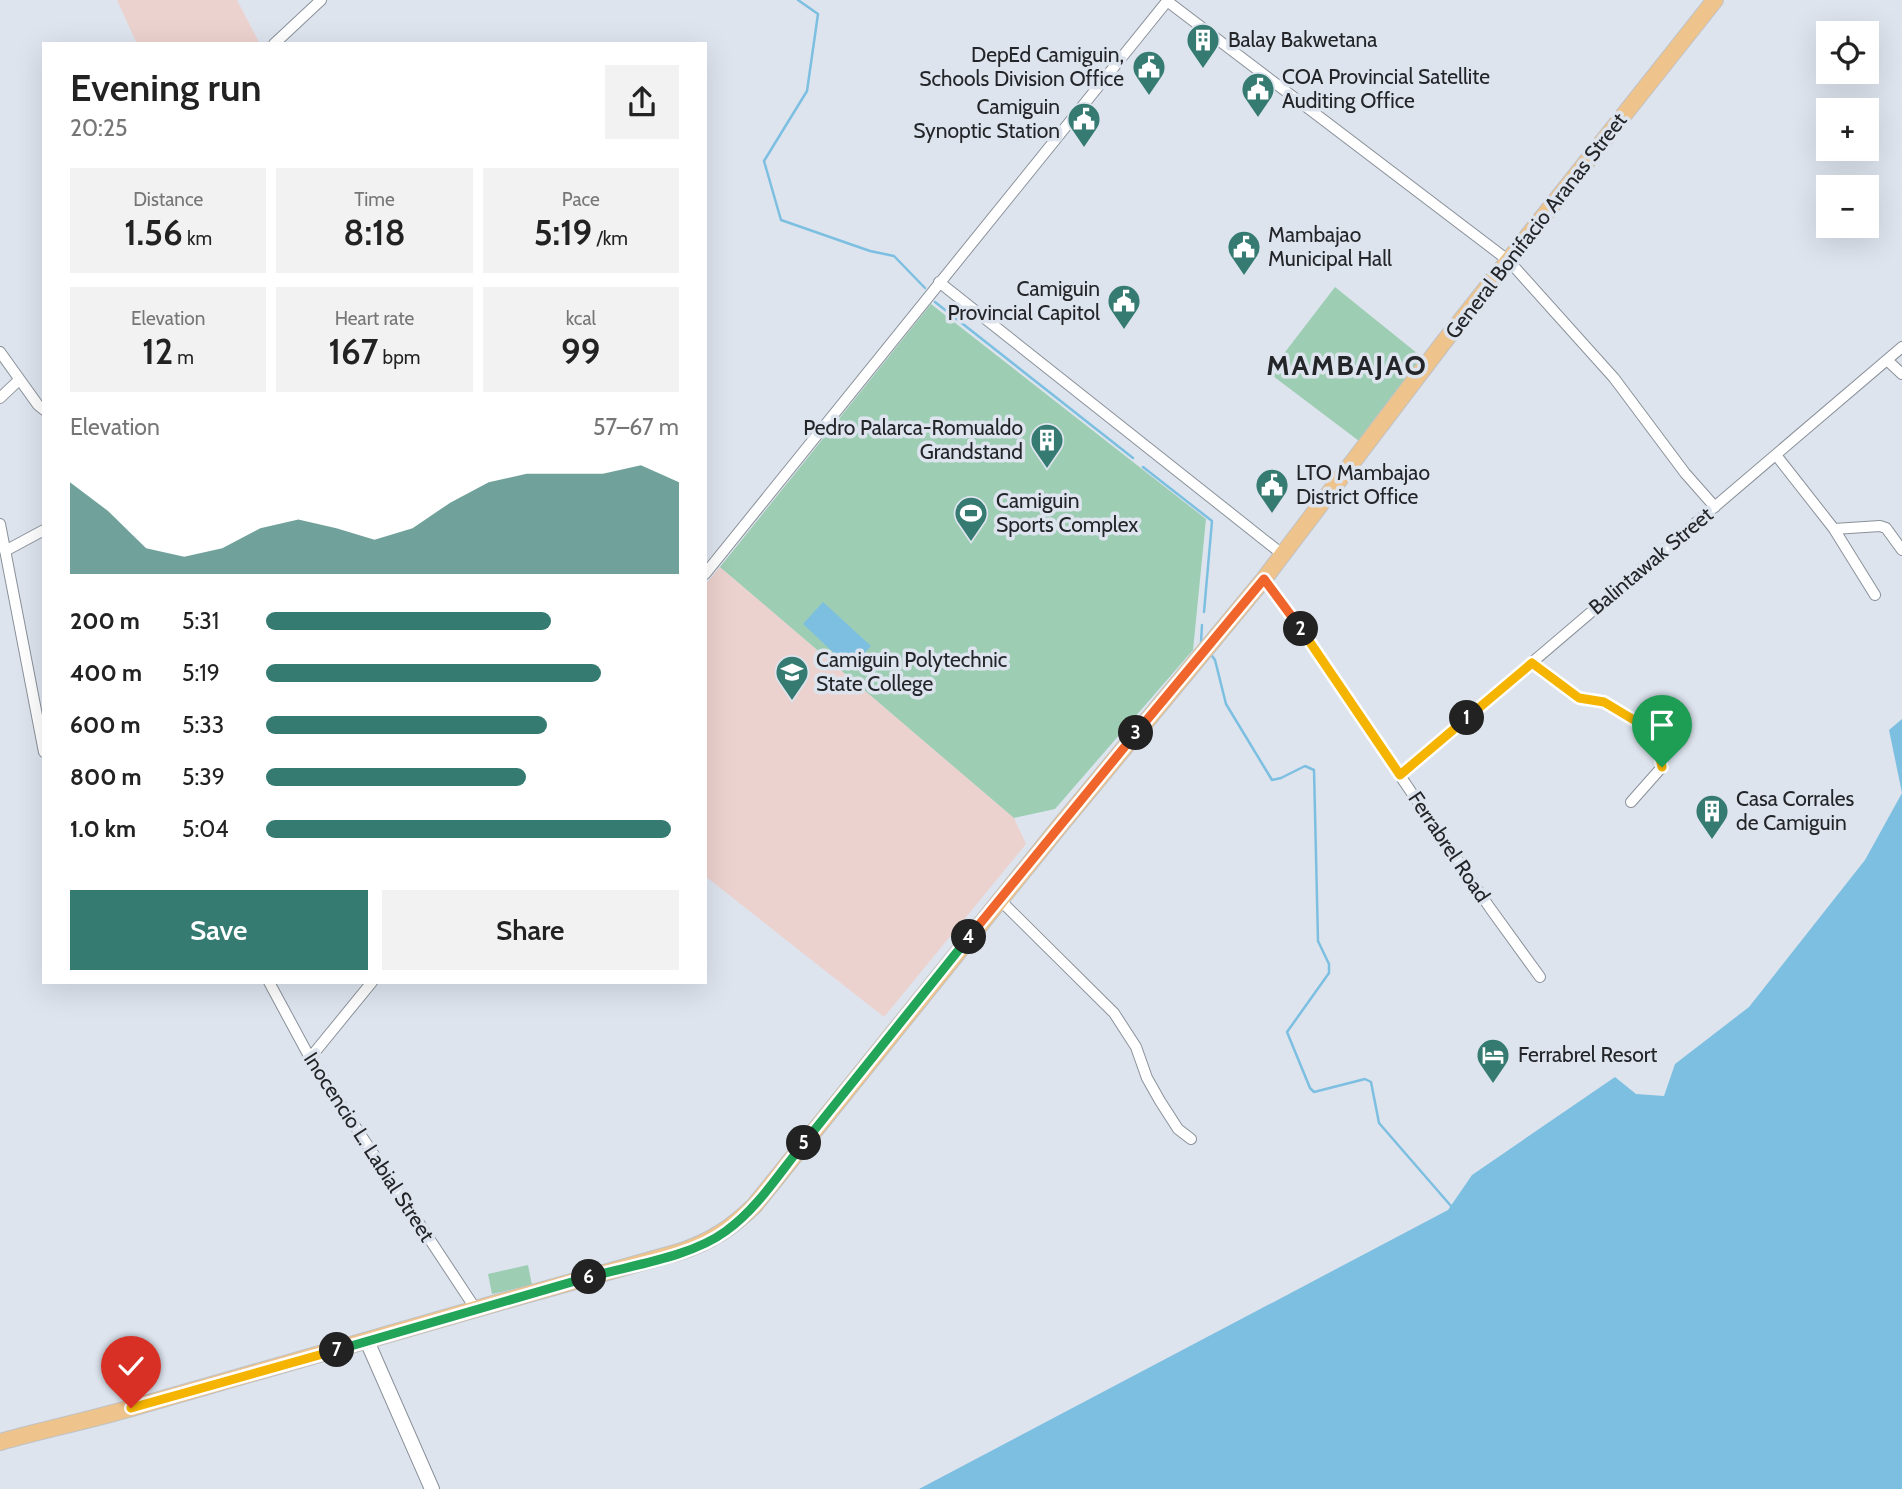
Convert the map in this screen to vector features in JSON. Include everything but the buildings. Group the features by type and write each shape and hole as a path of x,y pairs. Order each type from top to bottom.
{"main road":[{"name":"General Bonifacio Aranas Street","path":"0,1442 131,1408 475,1308 680,1252 726,1231 754,1206 1000,900 1264,579 1443,343 1710,2"}],"street":[{"path":"276,42 321,0"},
{"path":"707,572 1167,1 1509,261 1614,378 1685,473 1715,507"},
{"path":"939,282 1282,554"},
{"name":"Balintawak Street","path":"1400,775 1902,347"},
{"path":"0,352 42,409"},
{"path":"1887,360 1902,374"},
{"path":"0,398 19,380"},
{"path":"1776,455 1834,529 1875,595"},
{"path":"0,524 42,742"},
{"path":"1834,529 1872,526 1886,528 1902,550"},
{"path":"5,551 42,531"},
{"name":"Ferrabrel Road","path":"1264,579 1540,977"},
{"path":"1532,663 1579,698 1604,702 1654,732 1662,767 1631,802"},
{"path":"1000,900 1114,1013 1136,1047 1147,1079 1160,1101 1178,1129 1191,1139"},
{"name":"Inocencio L. Labial Street","path":"270,984 310,1058 475,1308"},
{"path":"310,1058 370,984"},
{"path":"364,1342 432,1489"}],"shaded area":[{"path":"117,0 237,0 259,42 136,42"},
{"name":"Camiguin Polytechnic State College","path":"720,567 1014,818 1026,844 884,1017 707,878 707,583"}],"green space":[{"path":"1335,287 1423,358 1359,441 1269,373"},
{"name":"Camiguin Sports Complex","path":"931,304 1206,519 1193,650 1055,809 1014,818 720,567"},
{"path":"528,1265 532,1285 492,1294 488,1274"}],"water":[{"path":"823,602 871,646 850,668 803,624"},
{"path":"1902,719 1902,793 1889,730"},
{"path":"1902,793 1902,1489 919,1489 1448,1210 1472,1175 1615,1077 1636,1094 1664,1096 1675,1064 1749,1007 1865,860"}],"waterway":[{"path":"798,0 818,14 807,91 764,161 781,220 870,251 894,256 925,288"},
{"path":"935,302 1133,458"},
{"path":"1143,467 1212,521 1204,612"},
{"path":"1202,625 1201,642 1204,645"},
{"path":"1210,653 1215,660 1226,704 1272,780 1305,766 1314,770 1318,941 1329,964 1329,973 1287,1032 1310,1088 1314,1092 1365,1079 1371,1082 1379,1123 1451,1206"}],"place":[{"name":"Balay Bakwetana","path":"1203,70"},
{"name":"DepEd Camiguin, Schools Division Office","path":"1149,97"},
{"name":"COA Provincial Satellite Auditing Office","path":"1258,119"},
{"name":"Camiguin Synoptic Station","path":"1084,149"},
{"name":"Mambajao Municipal Hall","path":"1244,277"},
{"name":"Camiguin Provincial Capitol","path":"1124,331"},
{"name":"Pedro Palarca-Romualdo Grandstand","path":"1047,470"},
{"name":"LTO Mambajao District Office","path":"1272,515"},
{"name":"Camiguin Sports Complex","path":"971,543"},
{"name":"Camiguin Polytechnic State College","path":"792,702"},
{"name":"Casa Corrales de Camiguin","path":"1712,841"},
{"name":"Ferrabrel Resort","path":"1493,1085"}],"district":[{"name":"MAMBAJAO","path":"1347,365"}],"route":[{"path":"131,1408 475,1308 680,1252 726,1231 754,1206 1059,827 1264,579 1400,775 1532,663 1579,698 1604,702 1654,732 1662,767"}]}
